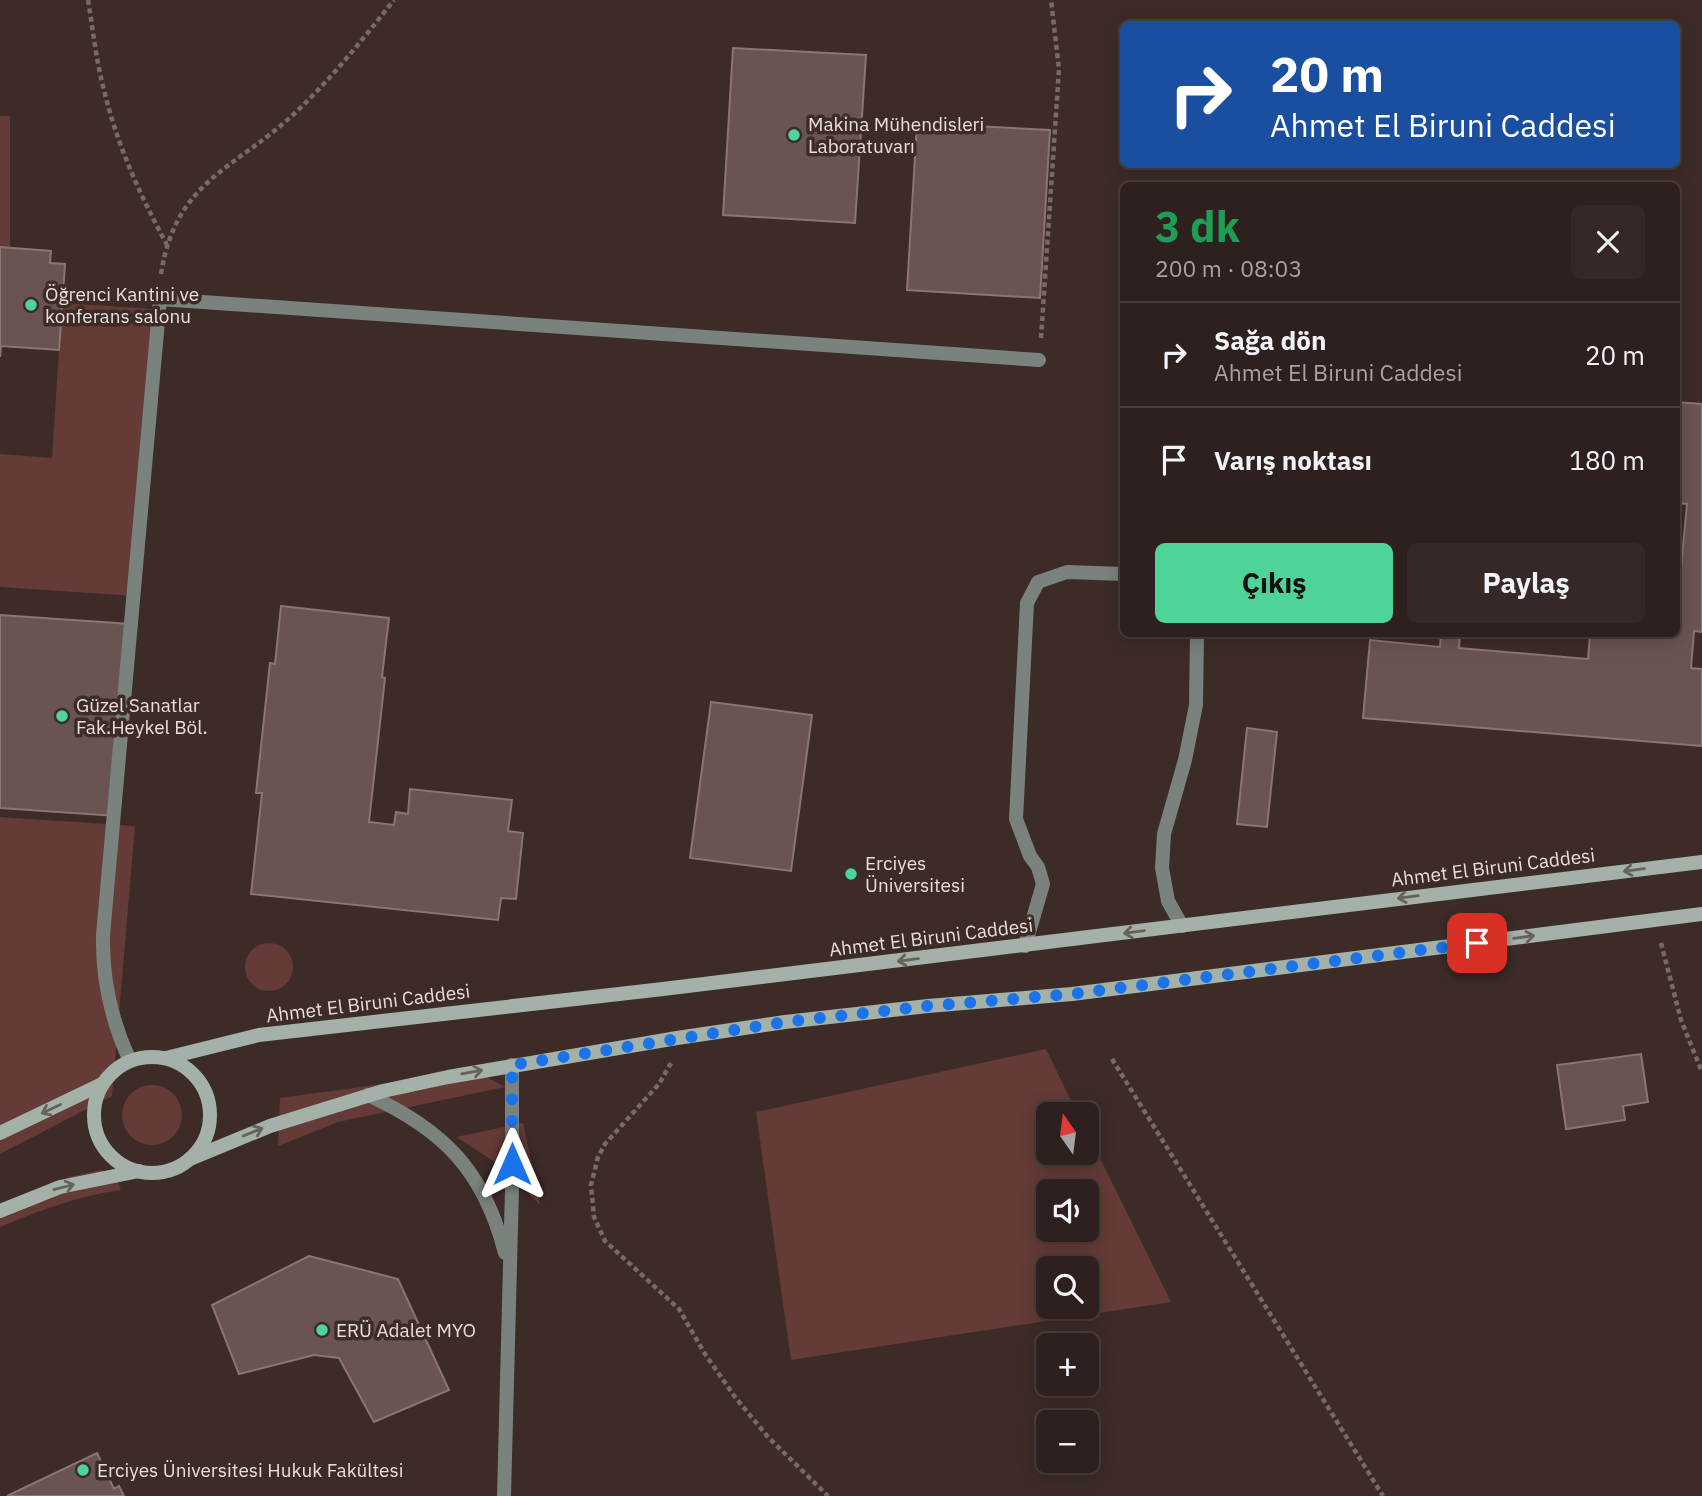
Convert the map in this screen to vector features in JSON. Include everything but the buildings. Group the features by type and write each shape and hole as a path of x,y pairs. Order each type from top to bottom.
{"street":[{"path":"130,1061 119,1037 106,987 103,934 160,299 1039,360"},
{"path":"1025,946 1042,884 1038,867 1030,856 1016,818 1027,603 1038,582 1066,572 1120,574"},
{"path":"1182,926 1168,901 1162,868 1164,834 1185,760 1196,705 1197,637"},
{"name":"Ahmet El Biruni Caddesi","path":"166,1058 259,1035 1025,946 1702,862"},
{"path":"190,1159 206,1137 211,1110 197,1077 183,1065 166,1058 148,1057 130,1061 114,1071 102,1084 95,1101 94,1119 98,1137 108,1153 122,1165 157,1173 175,1168 190,1159 270,1126 368,1096 512,1065 785,1022 1072,994 1702,914"},
{"path":"504,1496 512,1065"},
{"path":"0,1133 102,1084"},
{"path":"368,1096 398,1109 426,1127 452,1149 471,1173 487,1199 499,1228 506,1257 509,1288"},
{"path":"0,1211 60,1187 139,1171"}],"path":[{"path":"88,0 96,52 114,127 146,207 167,245 181,213 197,191 217,172 282,125 321,88 394,0"},
{"path":"1039,360 1059,69 1051,0"},
{"path":"1654,920 1681,1020 1702,1072"},
{"path":"677,1038 674,1054 659,1084 605,1144 598,1157 591,1185 594,1217 605,1241 679,1308 705,1354 768,1437 828,1496"},
{"path":"1112,1059 1383,1496"}],"shaded area":[{"path":"0,116 10,116 10,248 0,247"},
{"path":"62,303 154,309 135,596 0,587 0,454 52,458"},
{"path":"0,817 135,826 112,1096 0,1154"},
{"path":"269,943 286,950 293,967 286,984 269,991 252,984 245,967 252,950"},
{"path":"1046,1049 1072,1102 1036,1102 1036,1166 1099,1166 1099,1156 1171,1302 1099,1313 1099,1256 1036,1256 1036,1319 1060,1319 791,1360 756,1112"},
{"path":"483,1075 505,1087 338,1122 278,1146 280,1098 426,1078"},
{"path":"152,1085 173,1094 182,1115 173,1136 152,1145 131,1136 122,1115 131,1094"},
{"path":"523,1123 540,1205 498,1164 456,1137"},
{"path":"101,1170 117,1179 121,1190 59,1204 0,1227 0,1209 69,1177"}],"place":[{"name":"Makina Mühendisleri Laboratuvarı","path":"794,135"},
{"name":"Öğrenci Kantini ve konferans salonu","path":"31,305"},
{"name":"Güzel Sanatlar Fak.Heykel Böl.","path":"62,716"},
{"name":"Erciyes Üniversitesi","path":"851,874"},
{"name":"ERÜ Adalet MYO","path":"322,1330"},
{"name":"Erciyes Üniversitesi Hukuk Fakültesi","path":"83,1470"}],"route":[{"path":"512,1164 512,1065 785,1022 1072,994 1477,943"}]}
